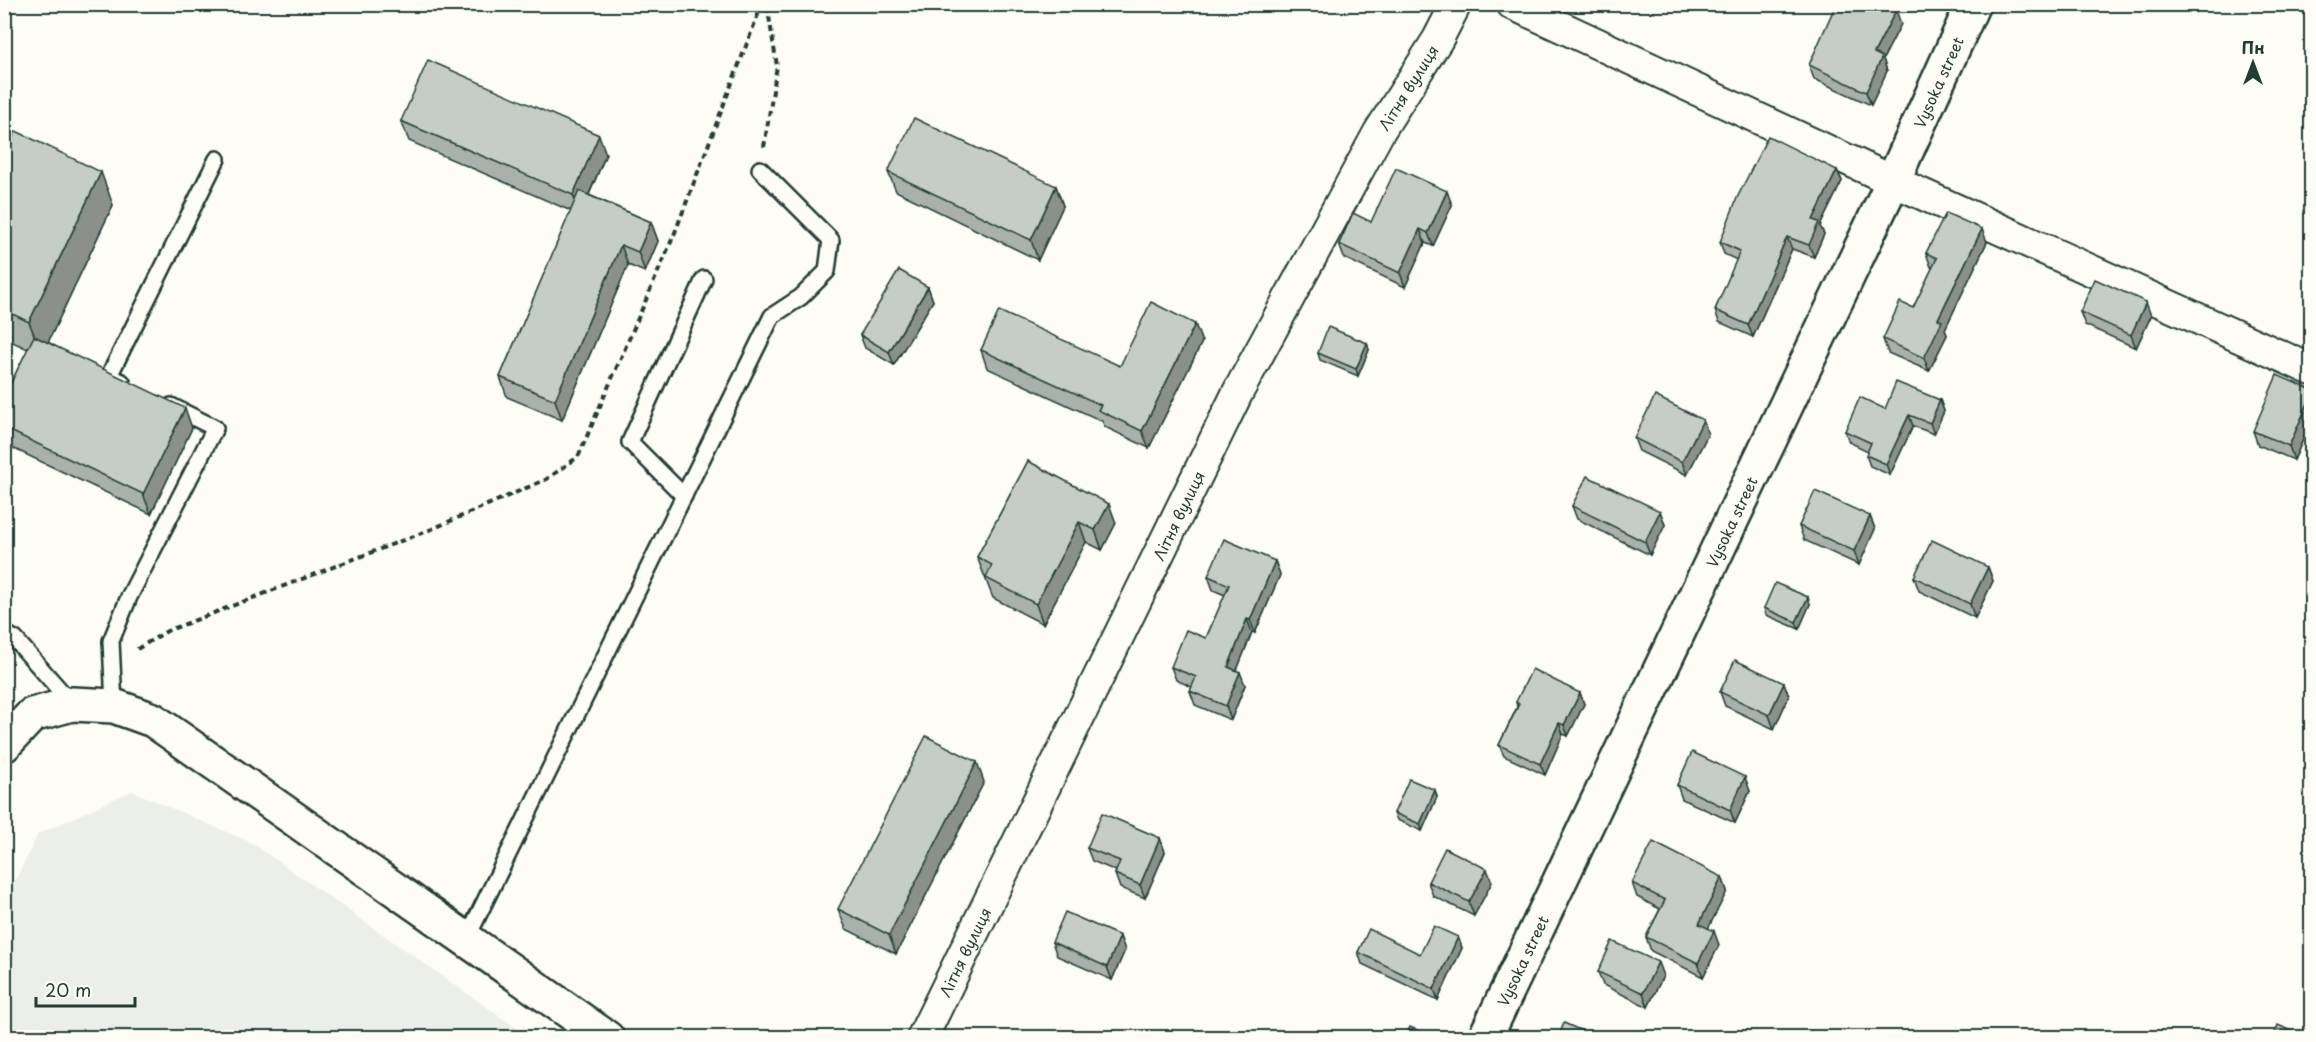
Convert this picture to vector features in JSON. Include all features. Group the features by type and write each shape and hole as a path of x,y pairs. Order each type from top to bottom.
{"street":[{"name":"Літня вулиця","path":"922,1038 1238,392 1379,132 1438,39 1456,4"},
{"path":"1512,4 1893,182 2312,370"},
{"name":"Vysoka street","path":"1485,1038 1893,182 1973,4"},
{"path":"4,745 32,715 72,705 114,706 153,720 607,1038"}],"lane":[{"path":"130,386 109,376 218,159"},
{"path":"467,938 772,316 801,297 827,271 831,240 760,169"},
{"path":"684,496 630,442 704,279"},
{"path":"114,706 111,641 129,597 214,428 162,402"},
{"path":"4,633 15,639 72,705"}],"path":[{"path":"112,663 167,631 421,534 547,479 578,457 674,235 762,4"},
{"path":"760,169 777,66 767,4"}],"shaded area":[{"path":"132,791 252,843 529,1037 5,1037 5,902 38,834"}],"building":[{"path":"1836,4 1846,9 1848,4 1885,4 1896,10 1874,53 1882,57 1866,92 1809,65"},
{"path":"428,60 599,135 573,195 401,121"},
{"path":"914,118 1056,186 1031,240 888,172"},
{"path":"16,131 101,172 29,322 4,310 4,155"},
{"path":"1768,136 1837,170 1813,220 1819,222 1809,245 1787,237 1748,325 1715,310 1740,251 1720,242 1737,198"},
{"path":"1396,168 1447,191 1428,233 1420,229 1400,273 1339,244 1353,213 1371,222"},
{"path":"579,191 651,222 638,252 621,245 555,400 500,377"},
{"path":"1946,213 1982,229 1938,319 1942,321 1924,358 1883,339 1900,302 1913,308 1937,258 1926,253"},
{"path":"899,270 928,287 889,352 860,335"},
{"path":"2095,279 2146,302 2131,335 2080,312"},
{"path":"1151,302 1195,324 1142,431 1098,410 1101,405 981,350 999,311 1120,366"},
{"path":"1328,327 1367,343 1356,369 1318,353"},
{"path":"34,336 185,408 143,494 4,428 4,397"},
{"path":"2277,375 2312,390 2289,446 2253,431"},
{"path":"1896,382 1940,400 1930,423 1909,415 1886,464 1866,455 1871,443 1845,431 1860,397 1885,409"},
{"path":"1655,396 1703,420 1682,462 1634,438"},
{"path":"1028,461 1109,504 1095,530 1079,522 1036,604 986,578 992,565 977,557"},
{"path":"1587,476 1660,511 1645,542 1572,506"},
{"path":"1815,491 1870,516 1854,551 1799,526"},
{"path":"1224,539 1275,561 1250,620 1247,619 1228,667 1240,672 1226,706 1190,691 1196,677 1171,667 1186,630 1206,638 1229,585 1208,576"},
{"path":"1932,540 1988,567 1970,604 1914,577"},
{"path":"1775,583 1808,597 1796,622 1764,608"},
{"path":"1735,660 1784,683 1769,715 1720,692"},
{"path":"1532,669 1580,693 1564,725 1559,723 1540,764 1499,745 1519,704 1516,702"},
{"path":"926,736 977,762 889,935 838,909"},
{"path":"1692,752 1745,777 1730,810 1677,785"},
{"path":"1409,779 1435,790 1420,824 1394,813"},
{"path":"1102,813 1160,838 1140,885 1115,874 1120,861 1087,848"},
{"path":"1653,842 1722,877 1699,924 1714,931 1698,963 1646,937 1665,900 1632,883"},
{"path":"1445,848 1487,869 1469,902 1428,882"},
{"path":"2312,892 2312,910 2305,907"},
{"path":"1065,912 1120,936 1107,967 1052,942"},
{"path":"1434,926 1458,937 1434,989 1358,952 1369,929 1420,954"},
{"path":"1612,941 1658,962 1643,993 1598,972"},
{"path":"2312,960 2312,971 2307,969"},
{"path":"1564,1023 1598,1038 1558,1038"},
{"path":"2278,1025 2306,1038 2273,1038"},
{"path":"1410,1027 1435,1038 1405,1038"}]}
